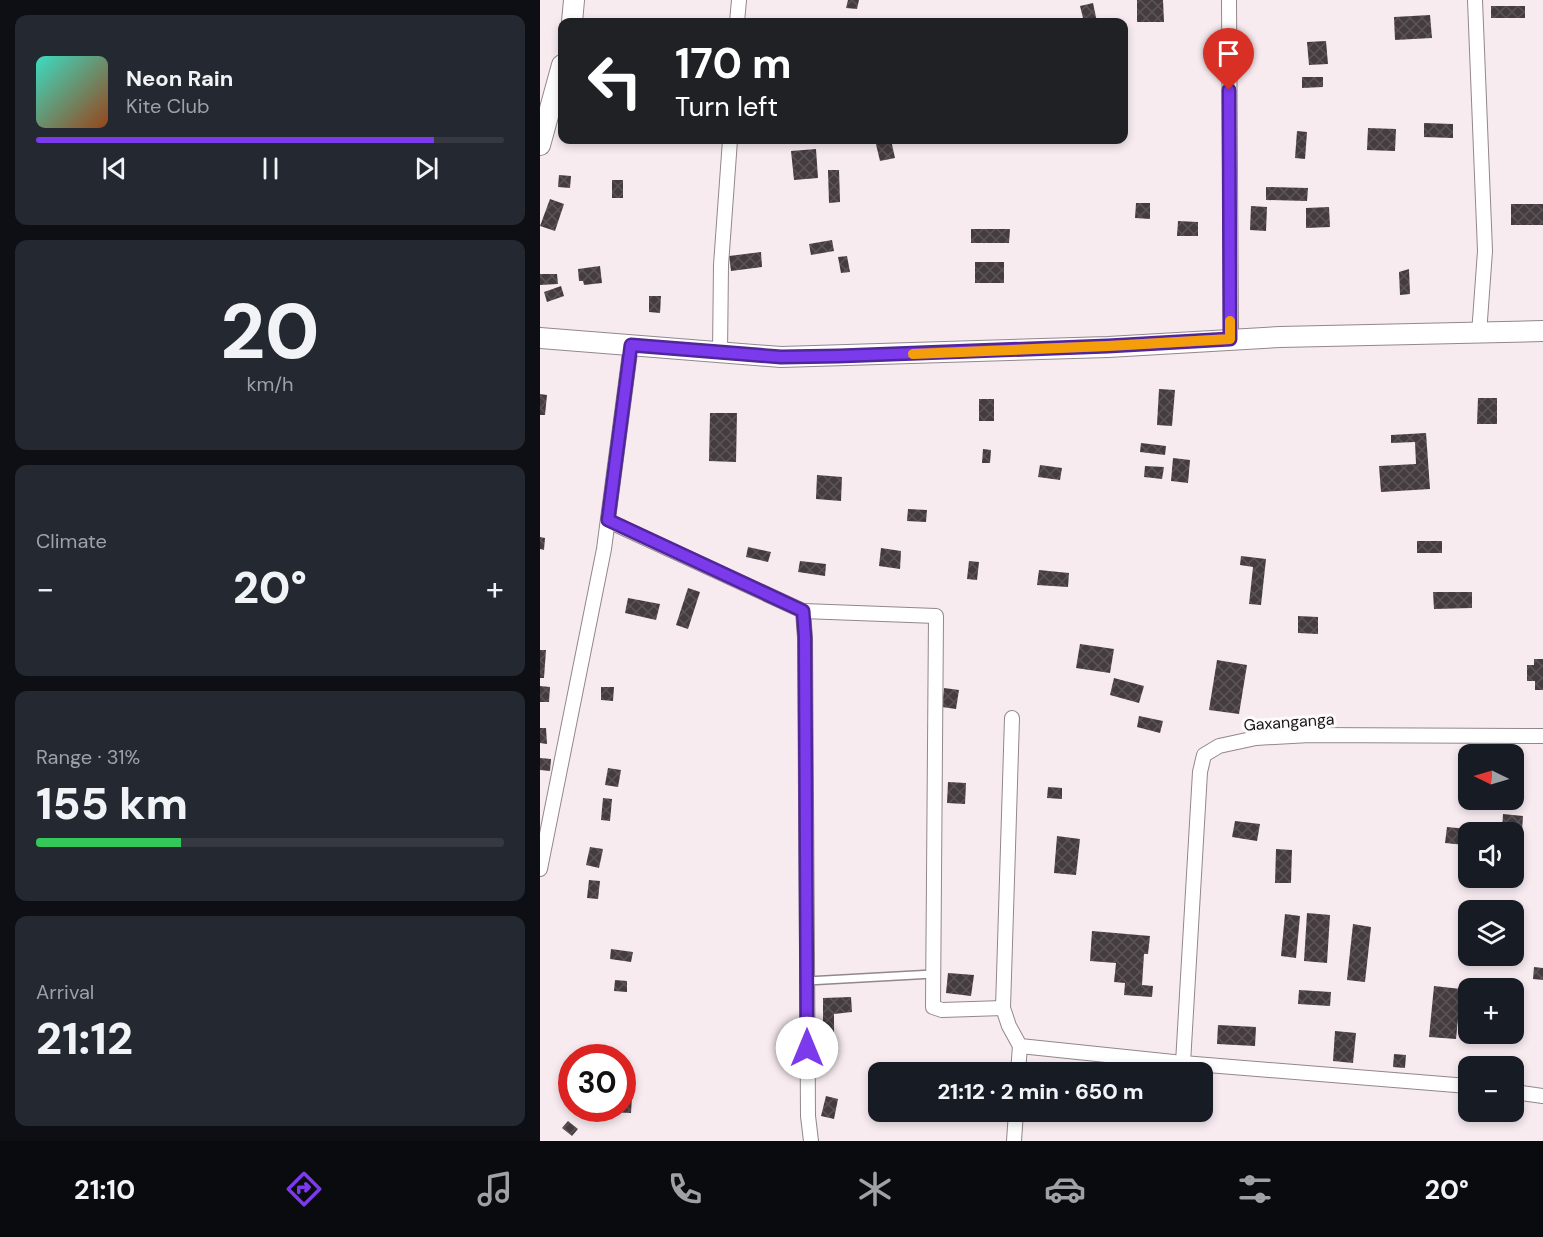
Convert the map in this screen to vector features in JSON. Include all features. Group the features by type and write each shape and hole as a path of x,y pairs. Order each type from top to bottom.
{"street":[{"path":"572,18 574,0"},
{"path":"737,18 739,0"},
{"path":"1229,0 1230,339"},
{"path":"1475,0 1485,251 1479,334"},
{"path":"540,145 558,80"},
{"path":"720,352 722,265 730,144"},
{"path":"540,338 781,357 1108,346 1230,339 1543,331"},
{"path":"540,869 608,520 631,345"},
{"path":"608,520 803,611 936,616 933,1007 942,1010 1003,1008"},
{"path":"803,611 808,1116 812,1141"},
{"path":"1012,718 1003,1008 1009,1026 1020,1046 1019,1062"},
{"name":"Gaxanganga","path":"1183,1062 1200,772 1204,755 1218,746 1256,738 1289,736 1543,736"},
{"path":"1020,1046 1173,1062"},
{"path":"1213,1065 1458,1085"},
{"path":"1524,1093 1543,1096"},
{"path":"1014,1141 1015,1122"}],"lane":[{"path":"807,981 933,974"}],"building":[{"path":"848,0 859,0 857,9 846,8"},
{"path":"1137,0 1163,0 1164,22 1137,22"},
{"path":"1093,3 1096,18 1083,18 1080,6"},
{"path":"1491,6 1525,6 1525,18 1491,18"},
{"path":"1430,15 1432,38 1395,40 1394,17"},
{"path":"1326,41 1328,64 1309,65 1307,42"},
{"path":"1302,77 1323,77 1323,87 1302,88"},
{"path":"1424,123 1453,124 1453,138 1424,137"},
{"path":"1368,128 1396,129 1395,151 1367,150"},
{"path":"1297,131 1307,132 1305,159 1295,158"},
{"path":"876,144 892,144 895,158 880,161"},
{"path":"816,149 818,178 794,180 791,151"},
{"path":"828,170 839,170 840,202 829,203"},
{"path":"559,175 571,176 570,188 558,187"},
{"path":"612,180 623,180 623,198 612,198"},
{"path":"1266,187 1308,188 1307,201 1266,200"},
{"path":"550,199 564,204 555,231 540,226"},
{"path":"1136,203 1150,203 1150,219 1135,218"},
{"path":"1511,204 1543,204 1543,225 1511,225"},
{"path":"1251,206 1267,207 1266,231 1250,230"},
{"path":"1329,207 1330,227 1306,228 1306,208"},
{"path":"1178,221 1198,222 1198,236 1177,236"},
{"path":"971,229 1010,229 1009,243 971,243"},
{"path":"832,240 834,251 811,255 809,244"},
{"path":"761,252 762,267 731,271 729,256"},
{"path":"847,256 850,272 841,273 838,257"},
{"path":"975,262 1004,262 1004,283 975,283"},
{"path":"600,266 602,283 584,285 583,281 579,281 578,269"},
{"path":"1409,269 1410,294 1400,295 1399,272"},
{"path":"540,274 557,274 558,284 540,285"},
{"path":"561,286 564,296 547,302 544,292"},
{"path":"649,296 661,296 660,313 649,312"},
{"path":"1159,389 1175,390 1172,426 1157,425"},
{"path":"540,394 547,395 545,415 540,415"},
{"path":"1478,398 1497,398 1497,424 1477,424"},
{"path":"979,399 994,399 994,421 979,421"},
{"path":"710,413 737,413 736,462 709,461"},
{"path":"1426,433 1430,489 1381,492 1379,466 1416,464 1415,442 1391,443 1391,435"},
{"path":"1141,443 1166,446 1165,455 1140,452"},
{"path":"983,449 991,450 990,463 982,463"},
{"path":"1173,458 1190,460 1188,483 1171,481"},
{"path":"1040,465 1062,468 1060,480 1038,477"},
{"path":"1145,466 1164,467 1162,479 1144,477"},
{"path":"817,475 842,477 841,501 816,499"},
{"path":"908,509 927,510 926,522 907,521"},
{"path":"540,537 545,538 544,550 540,549"},
{"path":"1417,541 1442,541 1442,553 1417,553"},
{"path":"748,547 771,552 768,562 746,557"},
{"path":"881,548 901,551 900,569 879,566"},
{"path":"1241,556 1266,559 1261,605 1249,604 1253,567 1240,565"},
{"path":"800,561 826,564 825,576 798,572"},
{"path":"969,561 979,562 977,580 967,579"},
{"path":"1039,570 1069,573 1068,587 1037,585"},
{"path":"688,588 700,592 688,629 676,625"},
{"path":"1433,592 1472,592 1472,608 1434,609"},
{"path":"628,598 660,604 656,620 625,613"},
{"path":"1298,616 1318,617 1318,634 1298,633"},
{"path":"1080,644 1114,649 1110,673 1076,668"},
{"path":"540,650 546,650 544,678 540,678"},
{"path":"1534,659 1543,659 1543,690 1535,690 1535,681 1527,681 1527,665 1534,665"},
{"path":"1217,660 1247,665 1239,714 1209,710"},
{"path":"1114,678 1144,686 1139,703 1110,695"},
{"path":"540,686 550,687 549,702 540,702"},
{"path":"601,687 614,687 613,701 601,700"},
{"path":"944,688 959,690 956,709 942,707"},
{"path":"1139,716 1163,721 1160,733 1137,727"},
{"path":"540,728 546,728 547,744 540,743"},
{"path":"540,758 551,759 550,771 540,770"},
{"path":"608,768 621,770 618,787 605,785"},
{"path":"948,782 966,783 965,804 947,803"},
{"path":"1048,787 1062,788 1062,799 1047,798"},
{"path":"603,798 612,799 610,821 601,820"},
{"path":"1503,814 1523,816 1523,822 1502,822"},
{"path":"1235,821 1260,824 1257,841 1232,837"},
{"path":"1447,827 1458,828 1458,844 1445,843"},
{"path":"1057,836 1080,839 1076,875 1054,873"},
{"path":"590,847 603,849 599,868 586,865"},
{"path":"1276,849 1292,850 1291,883 1275,883"},
{"path":"589,880 600,881 598,899 587,898"},
{"path":"1307,913 1330,915 1327,963 1304,961"},
{"path":"1285,914 1300,916 1296,958 1281,956"},
{"path":"1353,924 1371,927 1365,982 1347,980"},
{"path":"1092,931 1150,936 1148,954 1144,954 1142,985 1153,986 1152,997 1124,995 1125,983 1114,982 1116,963 1090,961"},
{"path":"611,949 633,952 631,962 610,959"},
{"path":"1534,967 1543,968 1543,980 1533,979"},
{"path":"948,973 974,975 971,996 946,993"},
{"path":"615,980 627,981 627,992 614,991"},
{"path":"1434,986 1458,989 1456,1039 1429,1037"},
{"path":"1299,990 1331,992 1330,1006 1298,1004"},
{"path":"851,997 852,1012 834,1014 834,1043 823,1043 823,998"},
{"path":"1218,1025 1256,1027 1255,1046 1217,1044"},
{"path":"1335,1031 1356,1033 1353,1063 1333,1061"},
{"path":"1394,1054 1406,1055 1405,1068 1393,1067"},
{"path":"826,1096 838,1099 834,1119 821,1116"},
{"path":"569,1122 578,1129 572,1136 562,1128"}],"slow traffic":[{"path":"913,354 1230,339 1230,321"}],"route":[{"path":"807,1048 803,611 608,520 631,345 781,357 1108,346 1230,339 1229,90"}]}
